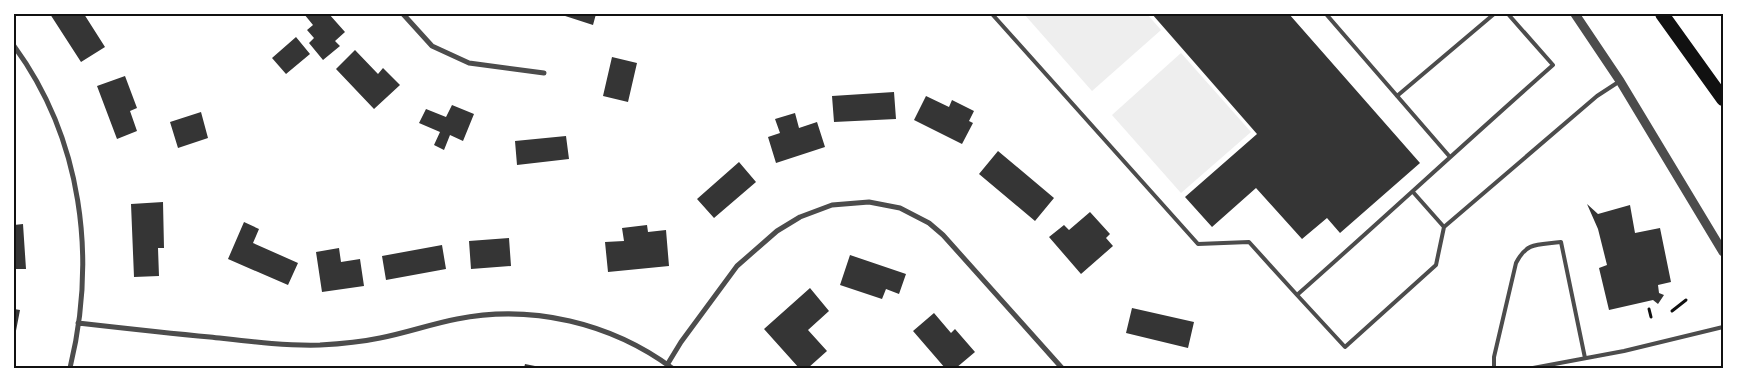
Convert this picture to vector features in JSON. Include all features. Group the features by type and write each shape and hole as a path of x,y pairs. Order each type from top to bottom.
{"highway":[{"path":"1662,14 1723,99"}],"street":[{"path":"403,14 432,46 469,63 544,73"},
{"path":"1576,14 1620,81 1723,252"},
{"path":"14,46 30,68 52,111 76,186 82,231 83,264 78,323 70,368"},
{"path":"78,323 265,343 319,345 378,338 476,316 534,314 566,319 607,332 670,367 681,342 737,266 776,231 800,217 832,206 869,202 900,208 928,223 943,235 1062,368"}],"lane":[{"path":"992,14 1198,244 1248,242 1345,347 1436,265 1444,226 1597,96 1620,81"},
{"path":"1326,14 1450,157"},
{"path":"1397,96 1494,14"},
{"path":"1297,295 1413,192 1552,64 1508,14"},
{"path":"1413,192 1444,226"},
{"path":"1494,368 1494,357 1516,263 1521,253 1532,245 1561,242 1585,358"},
{"path":"1533,368 1624,351 1723,327"}],"path":[{"path":"1672,310 1686,300"},
{"path":"1649,310 1651,317"}],"shaded area":[{"path":"1024,14 1147,14 1161,30 1092,91"},
{"path":"1181,53 1251,132 1181,193 1112,115"}],"building":[{"path":"50,14 84,14 105,47 81,62"},
{"path":"304,14 329,14 345,32 335,41 340,46 323,60 309,43 314,38 307,30 313,25"},
{"path":"559,14 596,14 593,25"},
{"path":"1152,14 1289,14 1420,163 1340,233 1327,218 1302,239 1256,188 1212,227 1185,197 1257,134"},
{"path":"296,37 310,54 286,74 272,58"},
{"path":"355,50 378,74 383,68 400,85 374,109 336,69"},
{"path":"612,57 637,63 628,102 603,96"},
{"path":"125,76 137,108 130,111 137,131 117,139 97,86"},
{"path":"894,92 896,119 834,122 832,96"},
{"path":"926,96 949,107 952,100 974,111 969,121 973,123 962,144 914,120"},
{"path":"452,105 474,114 463,141 450,135 444,150 434,145 440,132 419,123 426,109 446,117"},
{"path":"201,112 208,138 178,148 170,122"},
{"path":"795,113 799,128 817,122 825,147 776,163 768,137 780,133 775,119"},
{"path":"566,136 569,159 517,165 515,141"},
{"path":"998,151 1054,198 1035,221 979,174"},
{"path":"739,162 756,182 714,218 697,199"},
{"path":"163,202 164,248 158,248 159,276 134,277 131,204"},
{"path":"1587,204 1598,214 1630,205 1635,233 1660,228 1671,282 1658,285 1659,293 1664,295 1658,304 1653,300 1609,310 1599,268 1607,265 1598,229"},
{"path":"1090,212 1110,234 1106,238 1113,246 1081,274 1049,237 1064,225 1069,230"},
{"path":"244,222 259,229 253,243 298,263 288,285 228,259"},
{"path":"23,224 26,269 14,269 14,225"},
{"path":"647,225 648,232 666,230 669,266 608,272 605,242 624,241 622,228"},
{"path":"509,238 511,266 471,269 469,241"},
{"path":"442,245 446,269 386,280 382,256"},
{"path":"339,248 341,262 360,259 364,286 322,292 316,252"},
{"path":"850,255 906,274 899,294 886,289 882,299 840,285"},
{"path":"810,288 829,311 808,330 827,351 808,368 799,368 764,329"},
{"path":"1132,308 1194,322 1188,348 1126,333"},
{"path":"14,309 20,310 15,336 14,336"},
{"path":"934,313 951,333 955,329 975,352 956,368 945,368 913,331"},
{"path":"525,364 540,367 540,368 524,368"}]}
